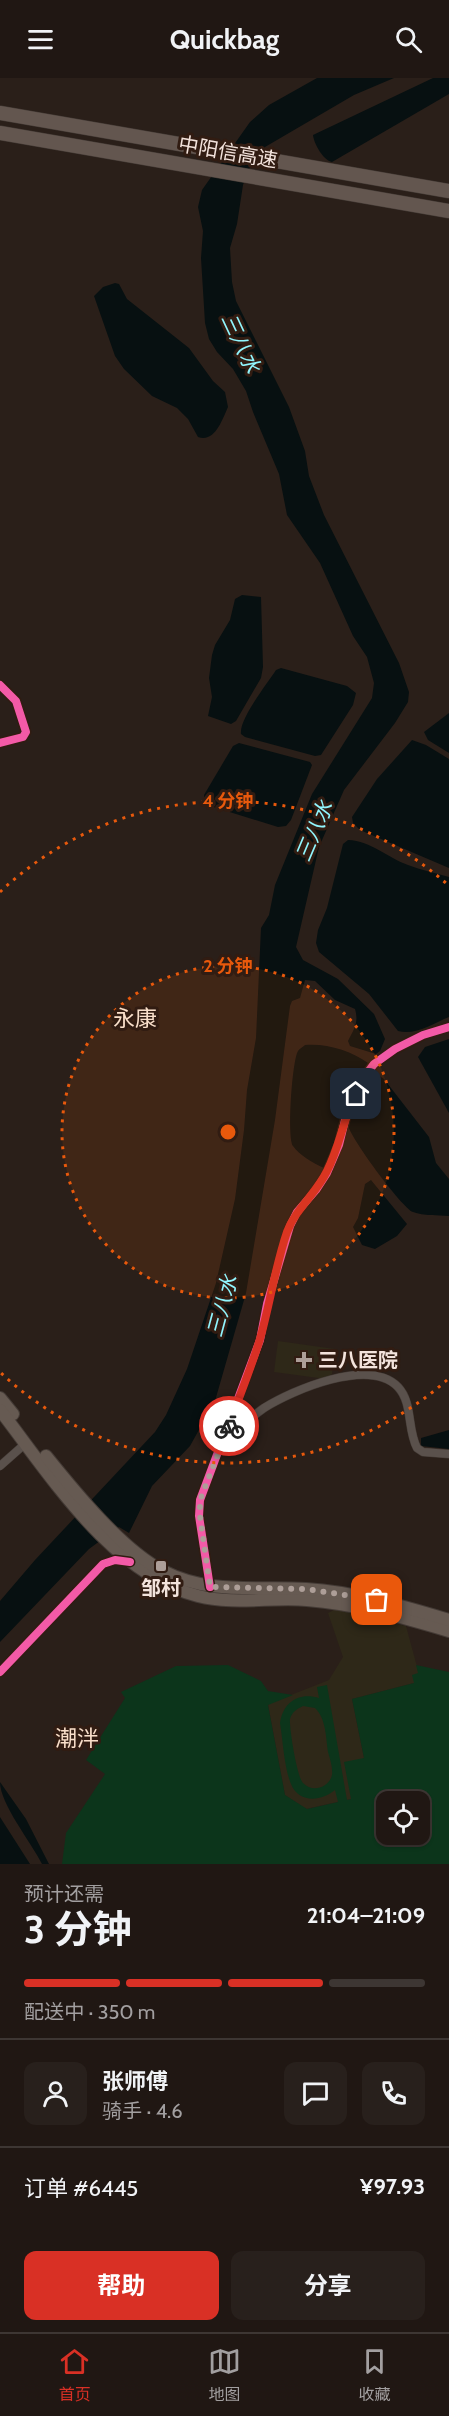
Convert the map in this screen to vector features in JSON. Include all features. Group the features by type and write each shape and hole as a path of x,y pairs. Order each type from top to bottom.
{"highway":[{"name":"中阳信高速","path":"0,113 449,191"},
{"name":"中阳信高速","path":"0,133 447,210"}],"main road":[{"path":"0,1398 74,1499"},
{"path":"0,1410 74,1499 123,1547 161,1570 184,1580 210,1587 306,1589 348,1594 449,1620"},
{"path":"123,1547 130,1562 156,1580 199,1597 305,1600 346,1605 387,1613 449,1631"}],"street":[{"path":"0,685 16,701 26,732 23,737 0,744"},
{"path":"210,1587 200,1508 202,1492 260,1340 287,1234 297,1212 327,1173 339,1145 347,1112 364,1076 374,1064 395,1049 423,1035 449,1027"},
{"path":"223,1441 263,1409 286,1397 340,1378 376,1375 387,1378 404,1395 417,1448 423,1452 449,1454"},
{"path":"0,1466 26,1443"},
{"path":"0,1672 103,1564 115,1560 130,1562"}],"shaded area":[{"name":"三八医院","path":"278,1341 335,1349 332,1374 326,1379 274,1372"},
{"path":"338,1608 406,1626 419,1674 414,1683 352,1699 364,1758 351,1799 306,1809 285,1795 268,1704 329,1680 343,1657 328,1613"}],"green space":[{"path":"228,1665 261,1681 268,1691 293,1695 268,1705 285,1795 307,1809 338,1802 335,1790 324,1797 311,1799 299,1795 291,1784 285,1762 280,1723 288,1704 305,1696 319,1698 317,1687 327,1685 347,1800 351,1799 344,1762 364,1758 352,1699 414,1683 412,1675 418,1673 416,1665 449,1672 449,1864 62,1864 66,1833 105,1774 86,1760 125,1698 121,1692 176,1666","holes":["303,1706 315,1708 319,1712 325,1729 332,1766 330,1779 320,1788 311,1788 301,1779 292,1741 290,1719 292,1714"]}],"water":[{"name":"三八水","path":"317,78 394,78 354,95 265,147 249,169 243,185 237,224 230,248 232,282 236,301 289,407 305,451 309,476 324,515 399,663 409,692 408,702 395,723 344,790 319,847 296,947 303,960 338,979 374,1014 385,1039 380,1051 376,1054 350,1046 348,1041 356,1022 355,1009 335,1000 315,981 305,980 300,998 292,1001 290,1006 275,1120 246,1293 215,1401 190,1446 152,1486 129,1533 119,1527 89,1549 0,1642 0,1601 35,1560 155,1432 166,1415 187,1369 216,1283 235,1199 247,1090 256,1038 261,928 269,915 275,885 312,794 372,698 374,683 367,657 353,636 320,563 287,515 279,474 246,391 233,369 217,352 209,339 205,323 201,258 203,231 198,207 202,190 250,122 269,105"},
{"path":"433,78 449,78 449,94 332,162 325,158 315,143 313,135"},
{"path":"119,284 127,299 189,348 213,381 225,392 228,407 217,429 209,437 198,437 188,419 177,408 152,396 124,369 115,356 94,296 103,287"},
{"path":"242,595 261,597 263,667 261,678 236,721 231,724 208,716 212,697 209,678 215,645 230,620 235,599"},
{"path":"281,668 347,686 356,693 353,705 321,755 315,756 241,734 244,720 254,702 276,670"},
{"path":"449,713 449,753 428,740 424,732"},
{"path":"412,740 426,745 449,759 449,868 360,830 353,823 352,817 377,779"},
{"path":"239,743 310,762 312,765 291,820 286,826 278,827 204,804 204,795 233,746"},
{"path":"348,840 364,843 408,865 449,877 449,1017 411,1032 398,1031 369,994 319,952 316,943 318,930 327,908 343,844"},
{"path":"449,1039 449,1113 418,1057 425,1047"},
{"path":"305,1045 321,1045 338,1049 368,1063 345,1104 333,1148 324,1168 299,1153 291,1140 290,1115 294,1069 298,1051"},
{"path":"375,1073 384,1079 429,1137 436,1163 449,1179 449,1216 422,1214 407,1208 376,1171 350,1131 348,1124 352,1111 371,1074"},
{"path":"371,1180 407,1224 397,1236 375,1249 362,1245 353,1227 358,1218 365,1184"},
{"path":"449,1430 449,1449 421,1446 421,1438"},
{"path":"0,1782 26,1819 49,1864 42,1864 17,1823 5,1801"},
{"path":"0,1817 30,1864 0,1864"}],"cycle path":[{"path":"0,685 16,701 26,732 23,737 0,743"},
{"path":"210,1587 199,1516 200,1500 260,1340 267,1304 290,1226 297,1212 327,1173 339,1145 347,1112 365,1076 374,1064 395,1049 423,1035 449,1027"},
{"path":"0,1672 103,1564 115,1560 130,1562"}],"way so far":[{"path":"229,1426 200,1500 200,1516 210,1587 306,1589 377,1600"}],"place":[{"name":"三八医院","path":"304,1360"},
{"name":"邹村","path":"161,1566"}],"district":[{"name":"永康","path":"135,1018"},
{"name":"潮泮","path":"77,1738"}],"route":[{"path":"229,1426 260,1340 267,1304 287,1234 297,1212 327,1173 339,1145 347,1112 356,1094"}]}
